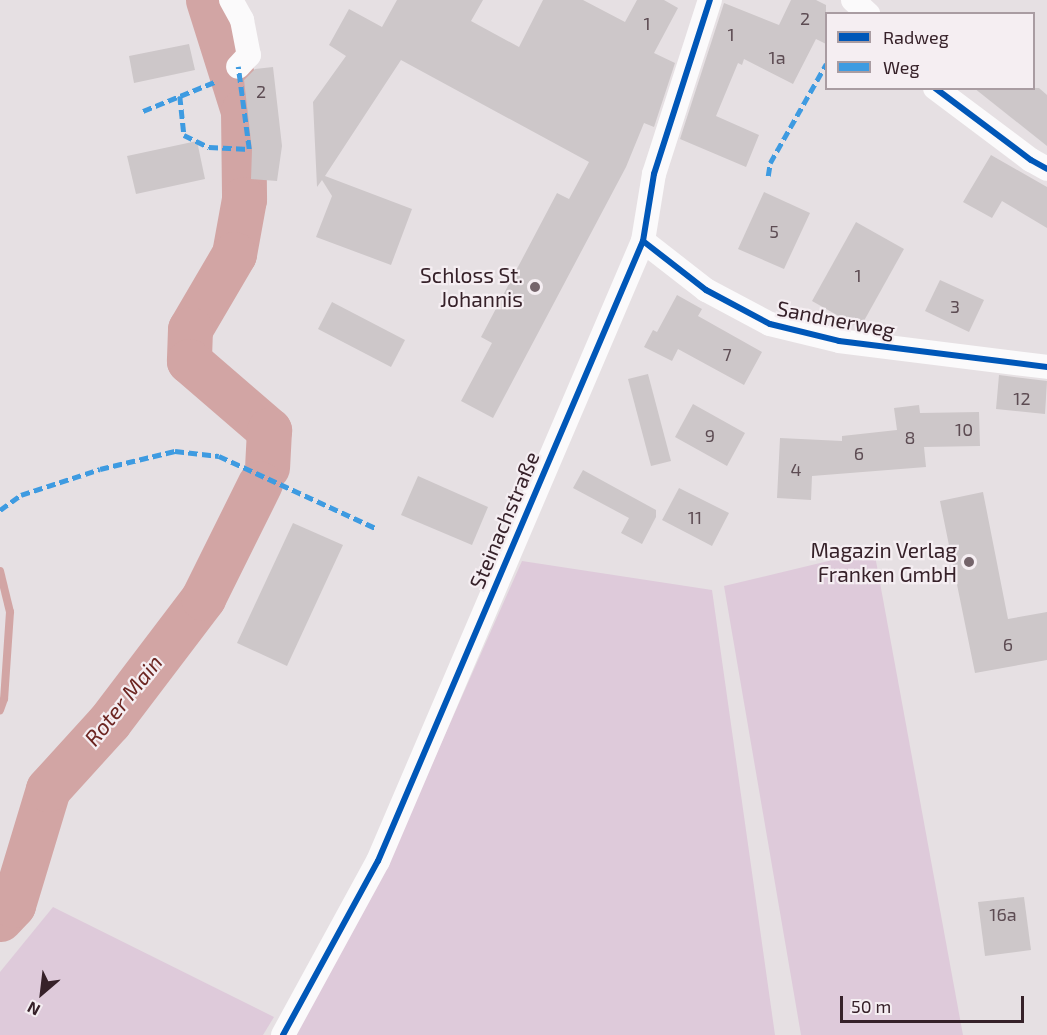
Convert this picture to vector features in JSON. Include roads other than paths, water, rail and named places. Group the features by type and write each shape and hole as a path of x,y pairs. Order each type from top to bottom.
{"street":[{"path":"231,0 242,20 249,55 238,67"},
{"name":"Steinachstraße","path":"283,1035 378,861 643,241 654,174 710,0"},
{"path":"938,90 1031,160 1047,168"},
{"name":"Sandnerweg","path":"643,241 706,290 770,324 839,341 1047,367"}],"waterway":[{"name":"Roter Main","path":"208,0 243,111 244,199 234,254 190,329 189,361 269,430 267,467"},
{"name":"Roter Main","path":"0,919 13,905 48,789 109,722 203,598 260,483"},
{"path":"0,571 10,612 4,699 0,710"}],"place":[{"name":"Schloss St. Johannis","path":"535,287"},
{"name":"Magazin Verlag Franken GmbH","path":"969,562"}]}
